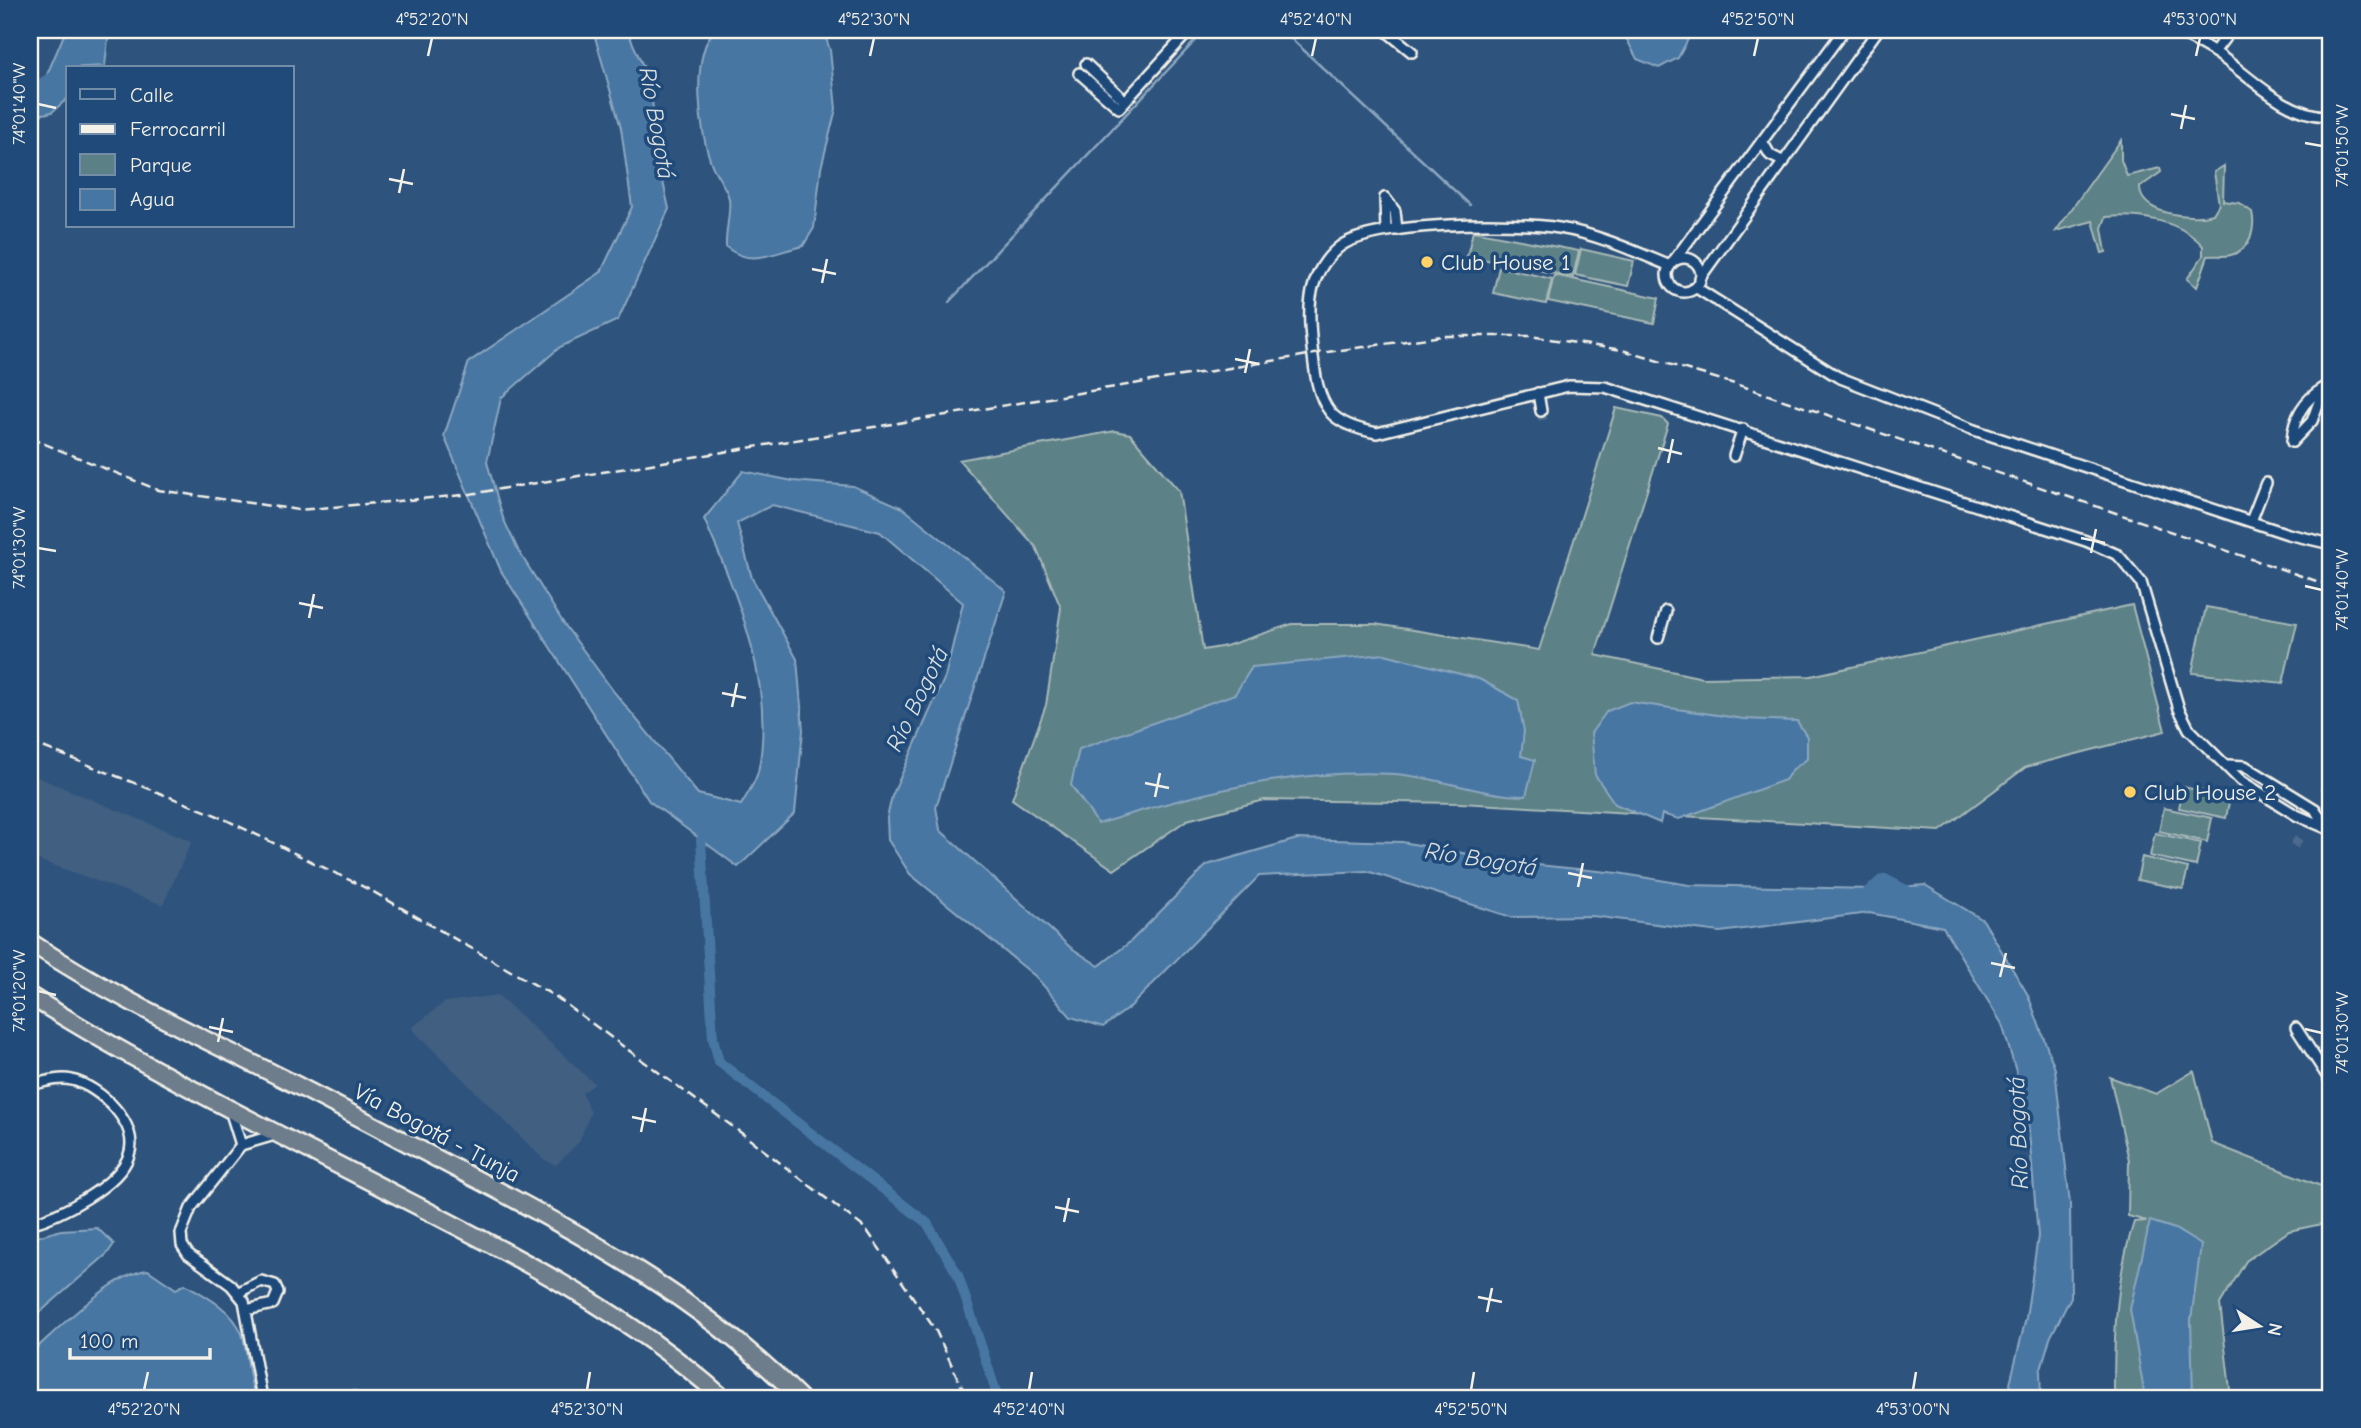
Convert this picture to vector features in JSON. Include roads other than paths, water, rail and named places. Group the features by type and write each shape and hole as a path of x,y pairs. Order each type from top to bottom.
{"highway":[{"name":"Vía Bogotá - Tunja","path":"30,942 97,983 186,1031 304,1089 599,1244 647,1273 708,1317 800,1398"},
{"path":"30,996 101,1041 563,1282 662,1348 723,1398"}],"street":[{"path":"1385,30 1412,52"},
{"path":"1843,30 1673,262 1667,277 1672,287 1683,291 1698,283 1878,30"},
{"path":"2173,30 2214,52 2292,108 2311,116 2327,116"},
{"path":"2214,52 2231,30"},
{"path":"1122,105 1191,31"},
{"path":"1086,64 1122,105"},
{"path":"1079,73 1122,105"},
{"path":"1762,141 1770,155 1784,162"},
{"path":"1386,232 1385,198 1395,211 1397,230"},
{"path":"1698,283 1698,266 1694,261 1673,262 1559,228 1477,225 1362,235 1339,247 1321,268 1311,290 1307,312 1316,381 1330,412 1354,429 1377,433 1569,386 1605,387 2086,541 2118,555 2141,582 2184,719 2203,745 2228,765 2241,781 2309,822 2327,827"},
{"path":"1698,283 1838,377 1974,430 2250,521 2331,543"},
{"path":"2323,388 2316,415 2292,442 2298,415 2308,399 2323,388"},
{"path":"1538,393 1541,411"},
{"path":"1734,456 1743,429"},
{"path":"2250,521 2266,483"},
{"path":"1658,638 1666,611"},
{"path":"2228,765 2245,766 2306,803 2315,809 2327,827"},
{"path":"2296,1028 2331,1082"},
{"path":"30,1085 70,1080 86,1085 118,1112 132,1138 130,1154 113,1177 85,1199 30,1224"},
{"path":"230,1110 241,1145"},
{"path":"262,1398 246,1310 239,1293 188,1254 182,1245 181,1233 191,1208 241,1145 278,1134"},
{"path":"239,1293 261,1281 275,1285 276,1300 272,1304 246,1310"}],"water":[{"path":"66,30 109,30 105,66 66,66 66,100 52,112 30,117 30,93 40,91"},
{"path":"593,30 627,30 650,82 659,163 669,209 618,320 560,347 501,398 487,462 503,518 518,550 564,624 614,692 698,794 741,805 758,772 762,707 758,675 741,610 704,519 743,471 793,481 853,486 903,508 1006,591 936,807 940,830 1070,947 1099,966 1130,942 1207,865 1297,839 1402,842 1517,863 1618,873 1689,885 1872,889 1925,885 1983,920 2028,995 2055,1069 2070,1204 2071,1297 2050,1338 2040,1372 2041,1398 2012,1398 2010,1383 2026,1318 2038,1236 2027,1109 2002,1024 1943,927 1869,913 1720,932 1592,916 1511,917 1367,871 1259,876 1130,1007 1103,1027 1071,1017 1035,976 910,874 888,840 887,818 892,796 945,677 963,603 880,532 772,505 737,523 752,578 797,659 803,730 795,813 738,867 649,801 501,571 444,436 469,362 601,272 632,207 621,128"},
{"path":"715,30 823,30 830,50 836,109 821,168 814,228 803,246 763,257 745,257 726,247 729,199 707,151 699,95 702,57"},
{"path":"1622,30 1693,30 1678,58 1659,68 1637,59"},
{"path":"1385,654 1479,679 1518,700 1524,731 1521,756 1535,760 1526,796 1493,793 1395,774 1320,775 1207,793 1098,824 1071,785 1079,749 1235,694 1252,667"},
{"path":"1630,702 1744,719 1797,721 1807,737 1807,759 1792,770 1785,780 1679,819 1662,814 1660,823 1615,804 1595,775 1591,733 1607,711"},
{"path":"2150,1221 2175,1229 2201,1245 2191,1320 2193,1398 2145,1398 2130,1309"},
{"path":"97,1228 114,1244 107,1254 30,1321 30,1239 61,1230"},
{"path":"148,1270 176,1289 185,1284 202,1294 218,1304 238,1325 256,1398 30,1398 31,1353 103,1291 134,1273"}],"waterway":[{"name":"Río Bogotá","path":"67,66 79,30"},
{"path":"949,302 1196,40 1213,30"},
{"path":"1282,30 1470,205"},
{"name":"Río Bogotá","path":"30,95 64,74 66,68"},
{"path":"701,840 713,1038 719,1062 927,1223 958,1275 998,1398"},
{"name":"Río Bogotá","path":"1860,904 1884,883 1915,899"}],"tunnel":[{"path":"1541,411 1543,421"},
{"path":"2324,792 2329,784"},
{"path":"2294,846 2299,838"}],"railway":[{"path":"30,438 158,490 299,510 464,495 1320,353 1442,336 1530,336 1622,350 1748,388 2331,586"},
{"path":"30,742 218,816 370,890 556,997 744,1135 866,1229 936,1331 967,1398"}],"place":[{"name":"Club House 1","path":"1427,262"},
{"name":"Club House 2","path":"2130,792"}]}
